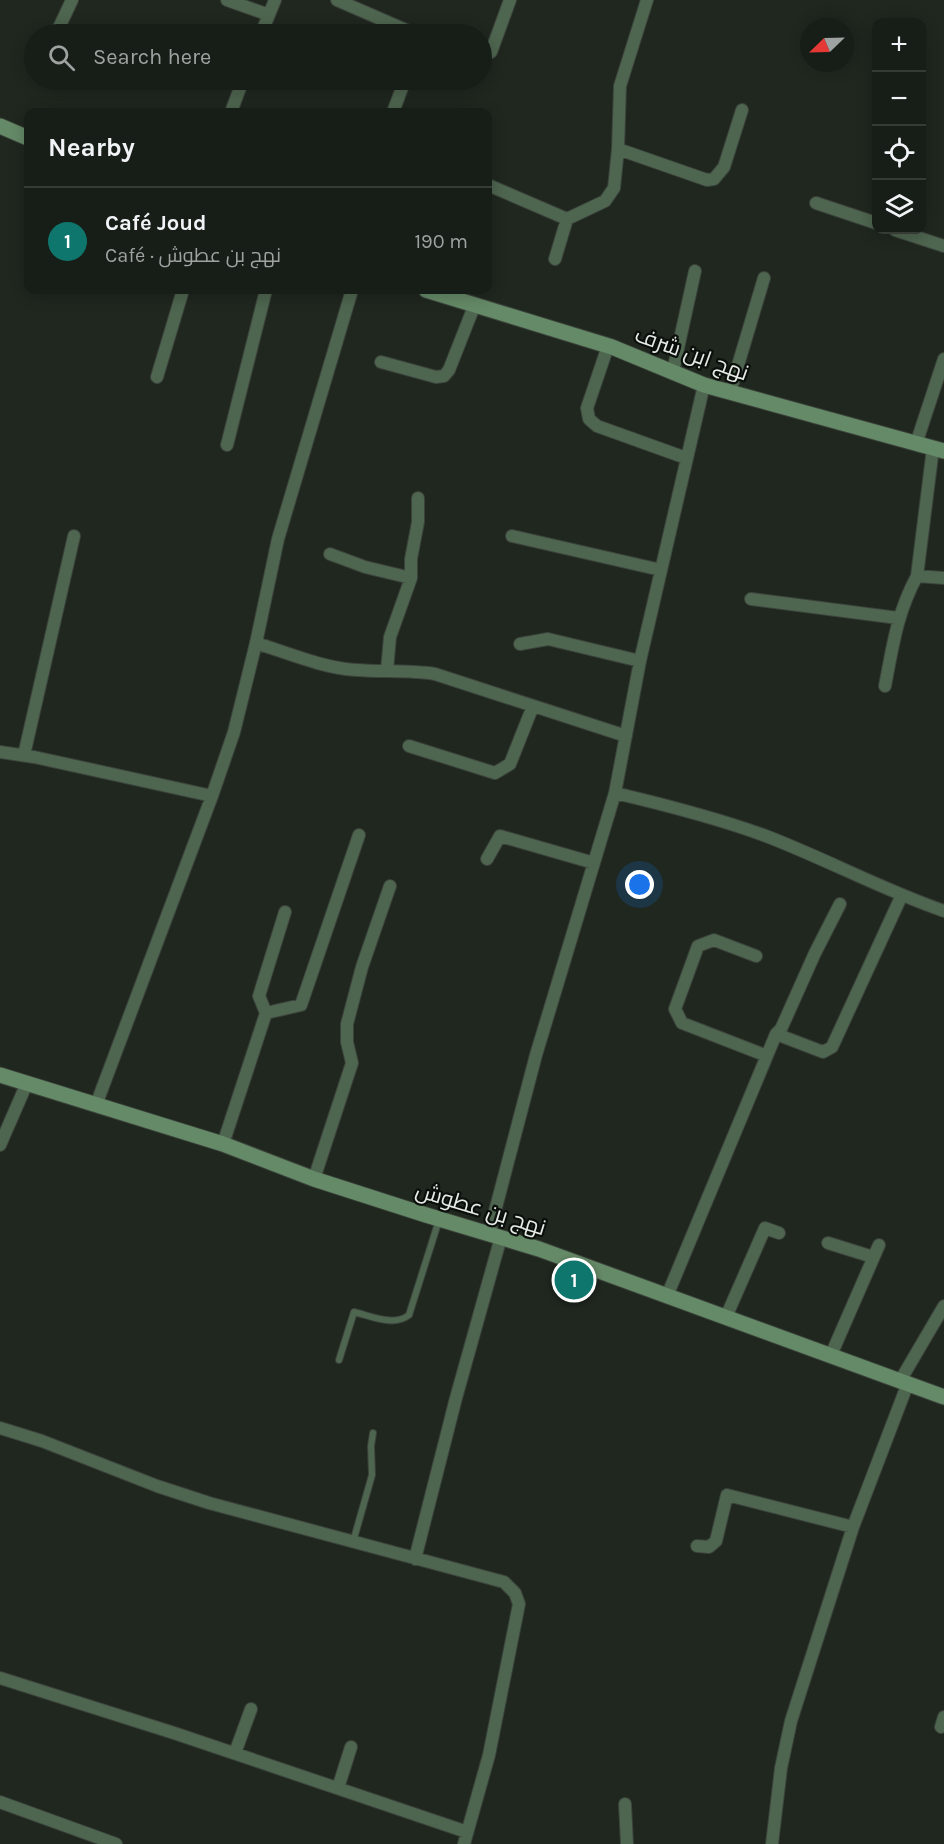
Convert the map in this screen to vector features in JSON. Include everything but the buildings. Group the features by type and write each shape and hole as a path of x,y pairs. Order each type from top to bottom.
{"street":[{"path":"61,24 72,0"},
{"path":"227,0 269,15"},
{"path":"265,24 275,0"},
{"path":"337,0 392,24"},
{"path":"492,49 510,0"},
{"path":"555,259 567,219 605,201 614,188 620,86 647,0"},
{"path":"232,108 239,90"},
{"path":"394,108 401,90"},
{"path":"618,149 707,180 714,179 719,176 724,167 742,110"},
{"path":"0,126 24,136"},
{"path":"492,187 567,219"},
{"path":"816,203 872,222"},
{"path":"907,234 944,246"},
{"path":"673,371 695,271"},
{"path":"730,392 764,278"},
{"path":"157,377 182,294"},
{"path":"227,445 265,294"},
{"path":"96,1105 234,732 278,539 351,294"},
{"name":"نهج ابن شرف","path":"440,294 608,346 704,385 938,449"},
{"path":"381,362 436,377 444,376 449,370 475,304"},
{"path":"608,346 587,408 589,419 597,426 686,458"},
{"path":"916,444 944,359"},
{"path":"415,1559 495,1236 536,1055 615,793 640,661 704,385"},
{"path":"885,686 898,618 917,576 938,449"},
{"path":"387,670 390,638 411,578 411,559 418,522 418,498"},
{"path":"24,755 74,536"},
{"path":"512,536 661,570"},
{"path":"330,554 365,567 411,578"},
{"path":"917,576 944,578"},
{"path":"751,599 898,618"},
{"path":"520,644 548,639 640,661"},
{"path":"256,643 336,667 435,674 626,736"},
{"path":"409,746 495,773 510,764 533,706"},
{"path":"1,754 24,755 212,796"},
{"path":"615,793 676,807 765,836 852,872 902,897 944,911"},
{"path":"266,1012 301,1005 359,835"},
{"path":"487,859 500,836 594,863"},
{"path":"314,1179 352,1063 347,1042 347,1024 362,967 390,886"},
{"path":"776,1035 823,1052 832,1047 902,897"},
{"path":"667,1296 776,1035 781,1029 840,904"},
{"path":"223,1144 266,1012 259,996 285,912"},
{"path":"756,956 714,940 698,946 675,1008 682,1023 767,1056"},
{"name":"نهج بن عطوش","path":"0,1075 223,1144 314,1179 539,1249 944,1397"},
{"path":"0,1145 27,1083"},
{"path":"726,1317 765,1228 779,1233"},
{"path":"828,1243 873,1257"},
{"path":"831,1356 879,1245"},
{"path":"772,1844 781,1768 791,1721 853,1527 904,1382 944,1306"},
{"path":"0,1428 209,1503 504,1582 515,1593 519,1604 489,1755 466,1838 338,1788 0,1678"},
{"path":"697,1546 709,1547 716,1540 727,1495 853,1527"},
{"path":"235,1753 250,1709"},
{"path":"338,1788 351,1747"},
{"path":"0,1802 116,1844"},
{"path":"625,1804 627,1844"}],"lane":[{"path":"339,1360 354,1311 396,1322 409,1316 440,1219"},
{"path":"353,1543 372,1475 371,1446 374,1433"}],"place":[{"name":"Café Joud","path":"574,1280"}]}
